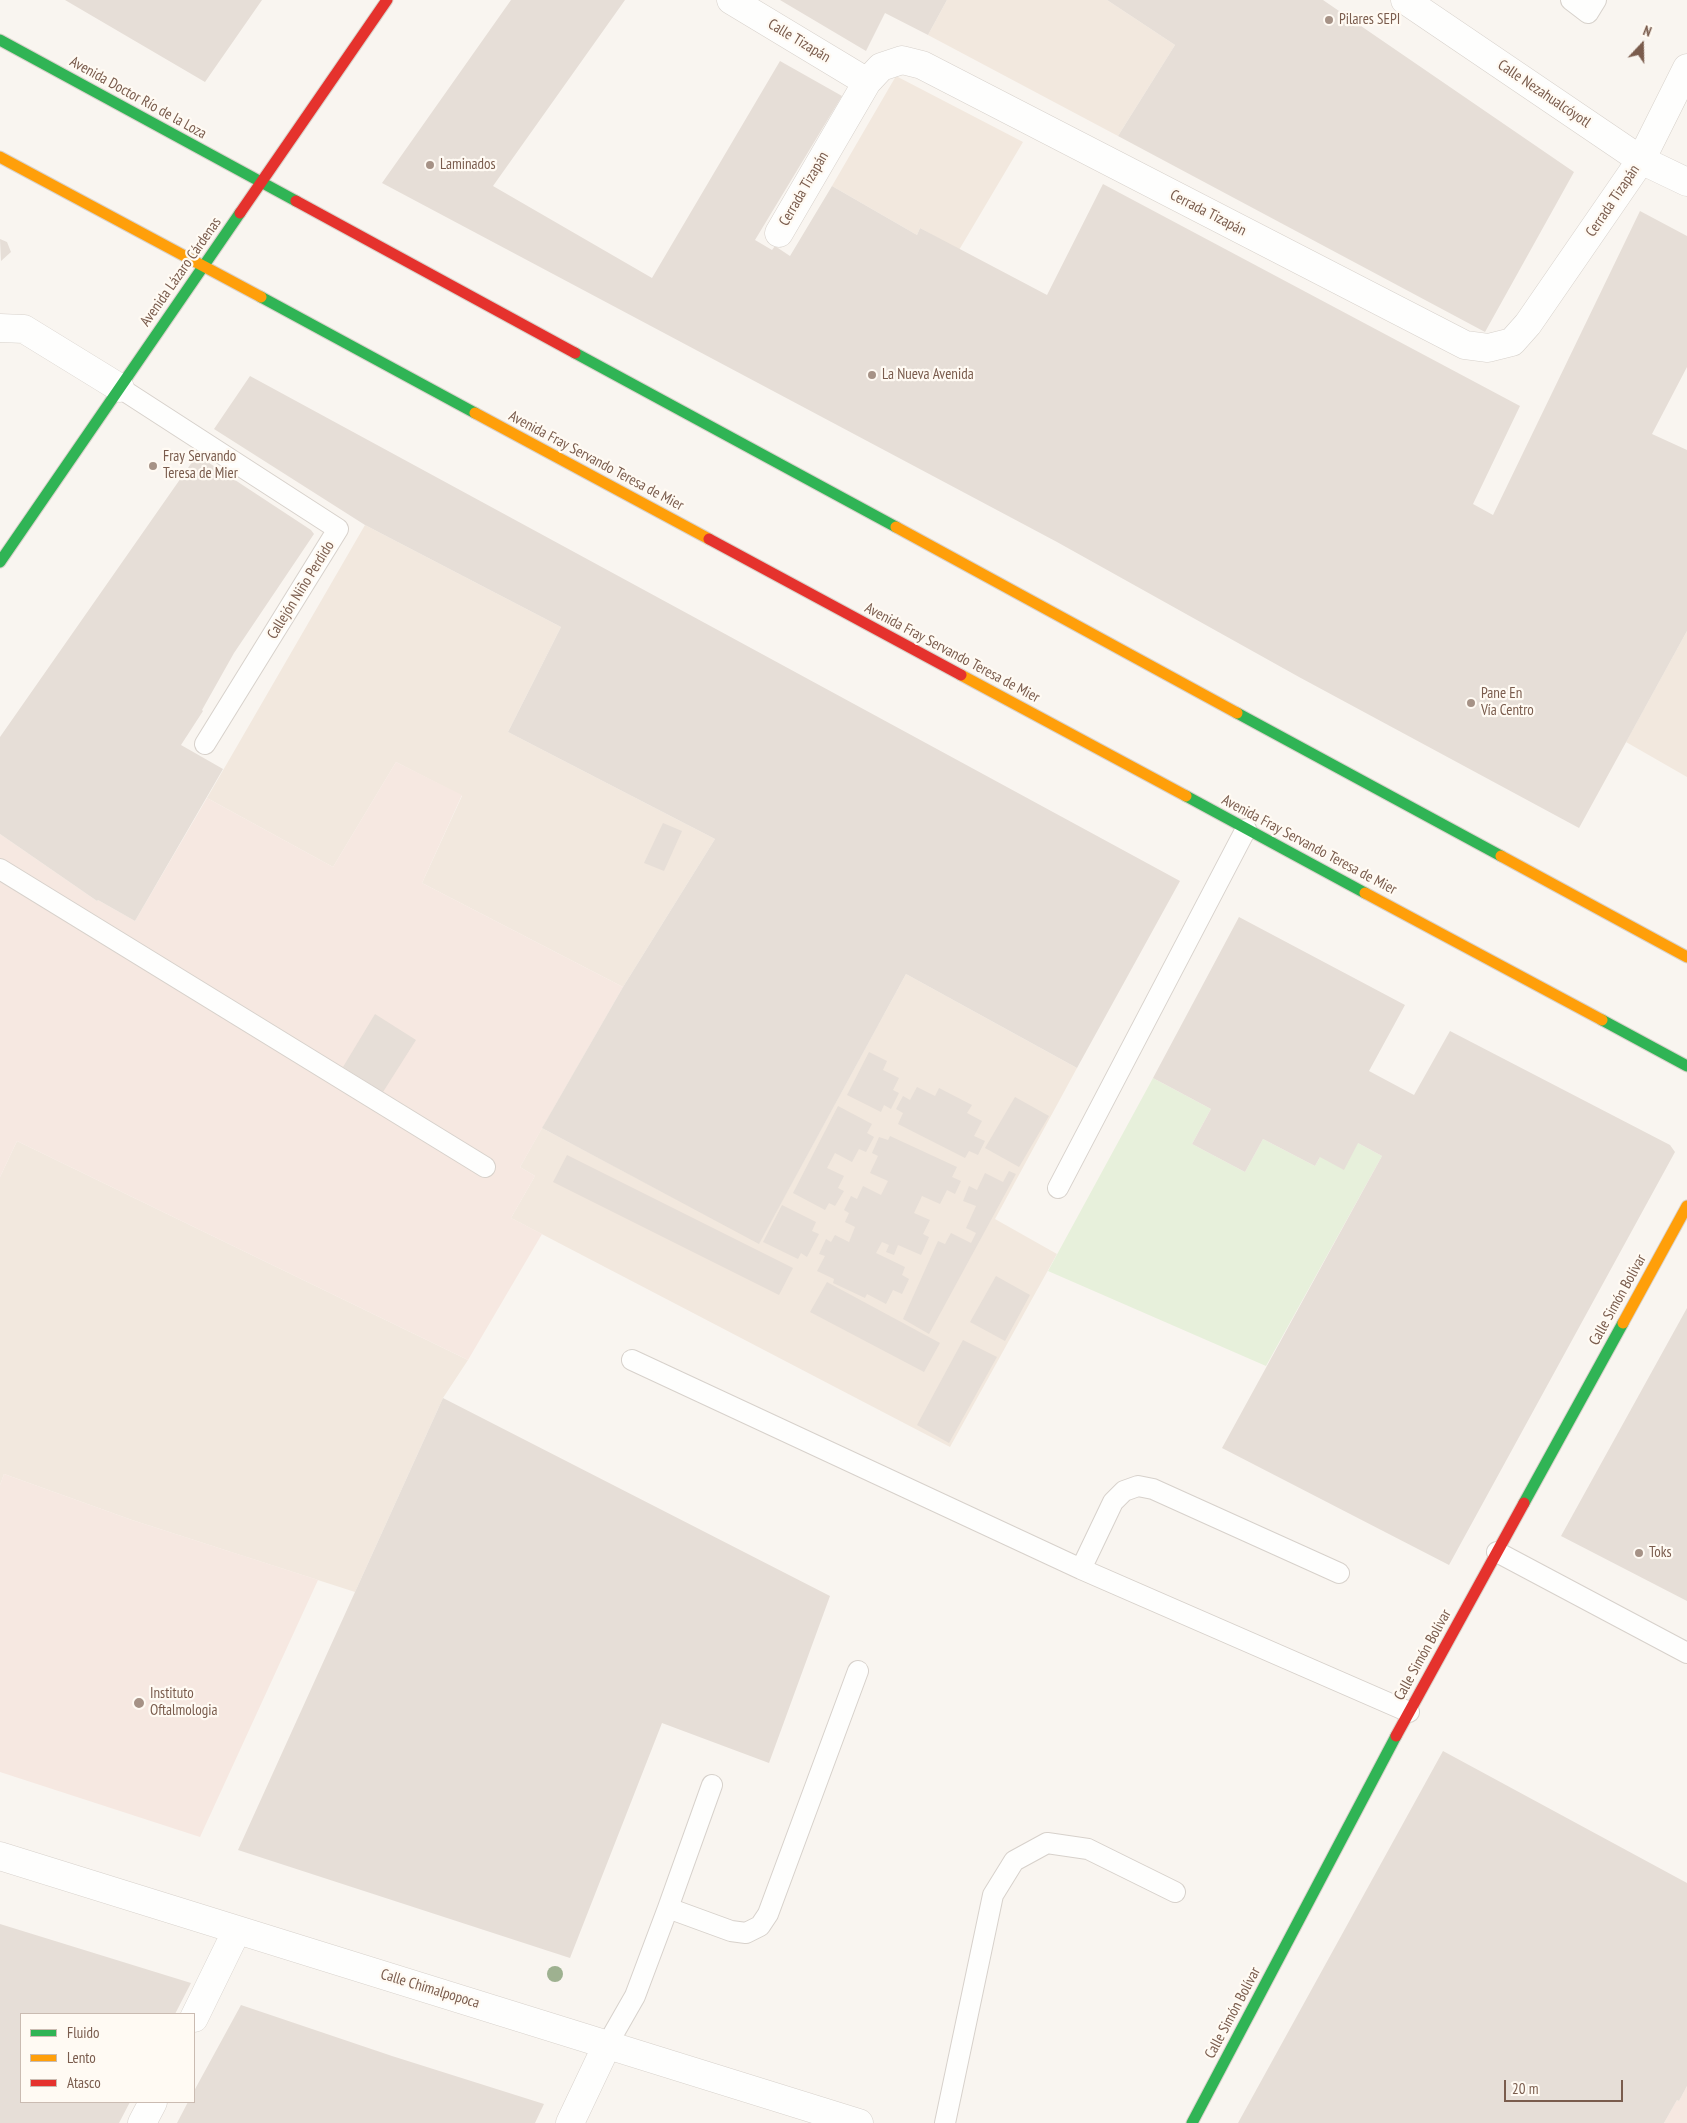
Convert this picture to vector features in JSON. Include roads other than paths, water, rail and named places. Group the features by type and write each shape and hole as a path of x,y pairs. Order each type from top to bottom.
{"main road":[{"name":"Avenida Lázaro Cárdenas","path":"0,562 387,0"},
{"name":"Avenida Doctor Río de la Loza","path":"0,40 261,182"},
{"path":"0,157 203,266"},
{"path":"261,182 1687,957"},
{"name":"Avenida Fray Servando Teresa de Mier","path":"203,266 1687,1066"},
{"name":"Calle Simón Bolívar","path":"1192,2123 1409,1712 1687,1206"}],"street":[{"name":"Calle Tizapán","path":"731,0 867,82"},
{"name":"Calle Nezahualcóyotl","path":"1405,0 1641,160 1687,182"},
{"name":"Cerrada Tizapán","path":"779,233 867,82 881,67 902,60 922,65 1465,345 1488,348 1512,342 1528,324 1641,160 1687,68"},
{"path":"0,328 24,330 120,388"},
{"name":"Calle Chimalpopoca","path":"0,1856 859,2123"},
{"path":"195,2016 237,1930"},
{"path":"570,2123 607,2044"},
{"path":"142,2123 152,2103"}],"lane":[{"path":"1572,0 1588,13 1596,0"},
{"name":"Callejón Niño Perdido","path":"120,388 338,529 205,744"},
{"path":"1058,1188 1246,829"},
{"path":"0,869 486,1167"},
{"path":"632,1360 1081,1569 1409,1712"},
{"path":"1081,1569 1113,1502 1124,1491 1138,1486 1152,1489 1339,1573"},
{"path":"1497,1552 1687,1653"},
{"path":"668,1908 731,1931 746,1933 760,1926 768,1914 858,1671"},
{"path":"607,2044 635,1996 712,1785"},
{"path":"945,2123 993,1895 1014,1861 1047,1843 1088,1849 1175,1892"}],"place":[{"name":"Pilares SEPI","path":"1329,20"},
{"name":"Laminados","path":"430,165"},
{"name":"La Nueva Avenida","path":"872,375"},
{"name":"Fray Servando Teresa de Mier","path":"153,466"},
{"name":"Pane En Vía Centro","path":"1471,703"},
{"name":"Toks","path":"1639,1553"},
{"name":"Instituto Oftalmologia","path":"139,1703"}]}
